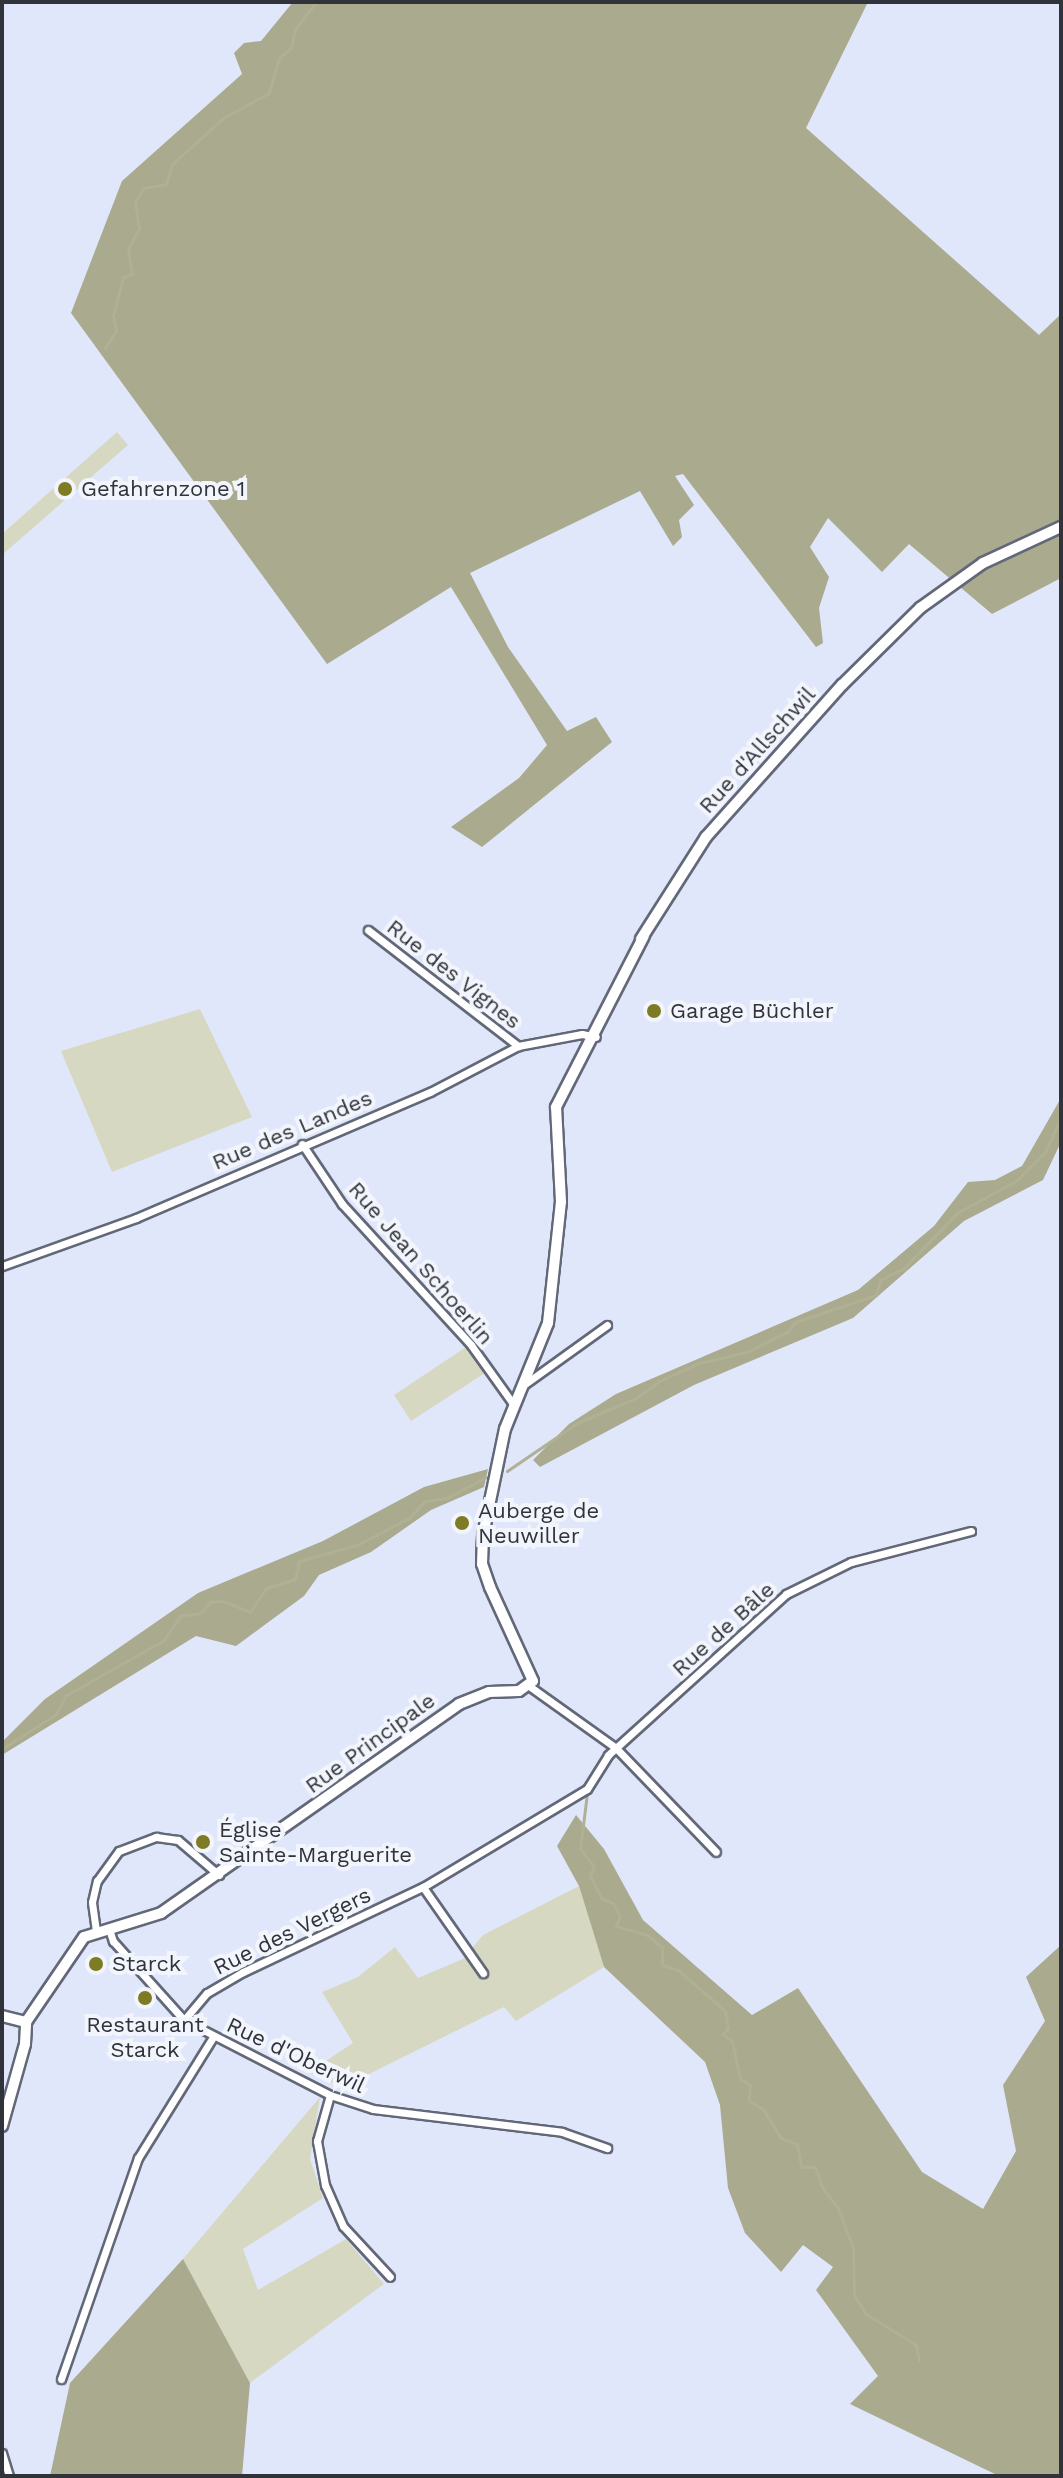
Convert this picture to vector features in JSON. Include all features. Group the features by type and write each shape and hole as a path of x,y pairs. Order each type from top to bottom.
{"street":[{"name":"Rue d'Allschwil","path":"529,1686 532,1671 490,1587 480,1551 514,1405 548,1323 559,1249 556,1107 596,1037 644,936 716,826 832,695 920,608 983,563 1061,527"},
{"name":"Rue des Vignes","path":"368,930 518,1046"},
{"name":"Rue des Landes","path":"2,1266 99,1234 302,1144 430,1092 518,1046 582,1034 596,1037"},
{"name":"Rue Jean Schoerlin","path":"302,1144 342,1204 471,1345 514,1405"},
{"path":"525,1384 607,1325"},
{"name":"Rue de Bâle","path":"616,1748 786,1594 851,1562 971,1531"},
{"path":"529,1686 616,1748 716,1852"},
{"name":"Rue Principale","path":"96,1931 161,1913 459,1704 489,1692 529,1686"},
{"name":"Rue des Vergers","path":"184,2020 207,1993 243,1972 423,1887 587,1789 616,1748"},
{"path":"2,2126 25,2044 26,2022 75,1945 96,1931 92,1902 97,1881 119,1851 156,1837 178,1840 219,1875"},
{"path":"423,1887 483,1973"},
{"name":"Rue d'Oberwil","path":"109,1929 113,1941 184,2020 330,2095 373,2109 562,2132 607,2148"},
{"path":"2,2016 26,2022"},
{"path":"61,2379 138,2158 213,2037"},
{"path":"330,2095 317,2141 325,2185 343,2226 390,2277"},
{"path":"2,2453 9,2476"}],"green space":[{"path":"293,2 868,2 806,128 1039,335 1061,314 1061,578 992,614 909,544 882,572 828,518 810,547 829,577 819,608 823,643 816,647 683,474 675,476 694,505 679,520 682,537 673,546 640,491 470,573 508,647 567,731 596,717 612,742 482,847 451,827 519,778 547,745 451,587 327,664 71,313 122,181 242,74 234,53 244,43 261,41"},
{"name":"Gefahrenzone 1","path":"117,432 128,445 2,555 2,534"},
{"path":"200,1009 252,1117 112,1172 61,1051"},
{"path":"1061,1098 1061,1142 1043,1180 964,1221 853,1318 694,1385 540,1467 533,1460 569,1424 616,1394 858,1290 934,1226 968,1182 995,1180 1022,1166"},
{"path":"466,1347 485,1373 411,1421 394,1395"},
{"path":"488,1469 484,1487 431,1510 371,1552 319,1575 304,1596 236,1646 196,1636 2,1755 2,1742 45,1699 198,1593 323,1541 424,1487"},
{"path":"576,1815 604,1849 643,1920 752,2015 798,1988 922,2172 983,2209 1016,2151 1003,2085 1045,2021 1026,1977 1061,1945 1061,2476 999,2476 850,2404 878,2376 816,2290 833,2267 803,2245 781,2272 745,2233 728,2188 720,2105 705,2062 604,1967 579,1886 557,1846"},
{"path":"579,1886 604,1967 516,2021 504,2007 341,2088 309,2072 353,2043 322,1992 358,1977 395,1947 418,1978 463,1959 483,1935"},
{"path":"320,2097 310,2159 323,2198 243,2249 258,2290 346,2239 384,2284 250,2383 183,2259"},
{"path":"183,2259 250,2383 242,2476 50,2476 70,2383"}],"waterway":[{"path":"105,348 116,331 113,316 123,277 132,274 128,249 139,228 135,202 143,188 166,184 172,164 223,118 269,93 279,58 291,48 295,29 316,2"},
{"path":"507,1471 577,1423 636,1398 659,1381 699,1363 747,1352 787,1332 795,1322 876,1295 880,1280 903,1269 957,1213 1016,1181 1045,1152 1061,1117"},
{"path":"2,1749 56,1714 65,1696 164,1640 180,1616 201,1613 210,1602 223,1601 250,1612 266,1588 295,1579 299,1561 357,1545 409,1518 425,1501 447,1498 486,1477"},
{"path":"587,1793 580,1849 594,1866 590,1875 601,1898 613,1903 620,1916 616,1926 647,1935 662,1947 662,1965 678,1970 725,2011 728,2028 723,2034 732,2041 740,2079 750,2085 749,2101 763,2109 781,2138 797,2144 801,2167 815,2167 822,2187 838,2208 853,2248 854,2295 866,2314 916,2345 919,2361"}],"place":[{"name":"Gefahrenzone 1","path":"65,489"},
{"name":"Garage Büchler","path":"654,1011"},
{"name":"Auberge de Neuwiller","path":"462,1523"},
{"name":"Église Sainte-Marguerite","path":"203,1842"},
{"name":"Starck","path":"96,1964"},
{"name":"Restaurant Starck","path":"145,1998"}]}
